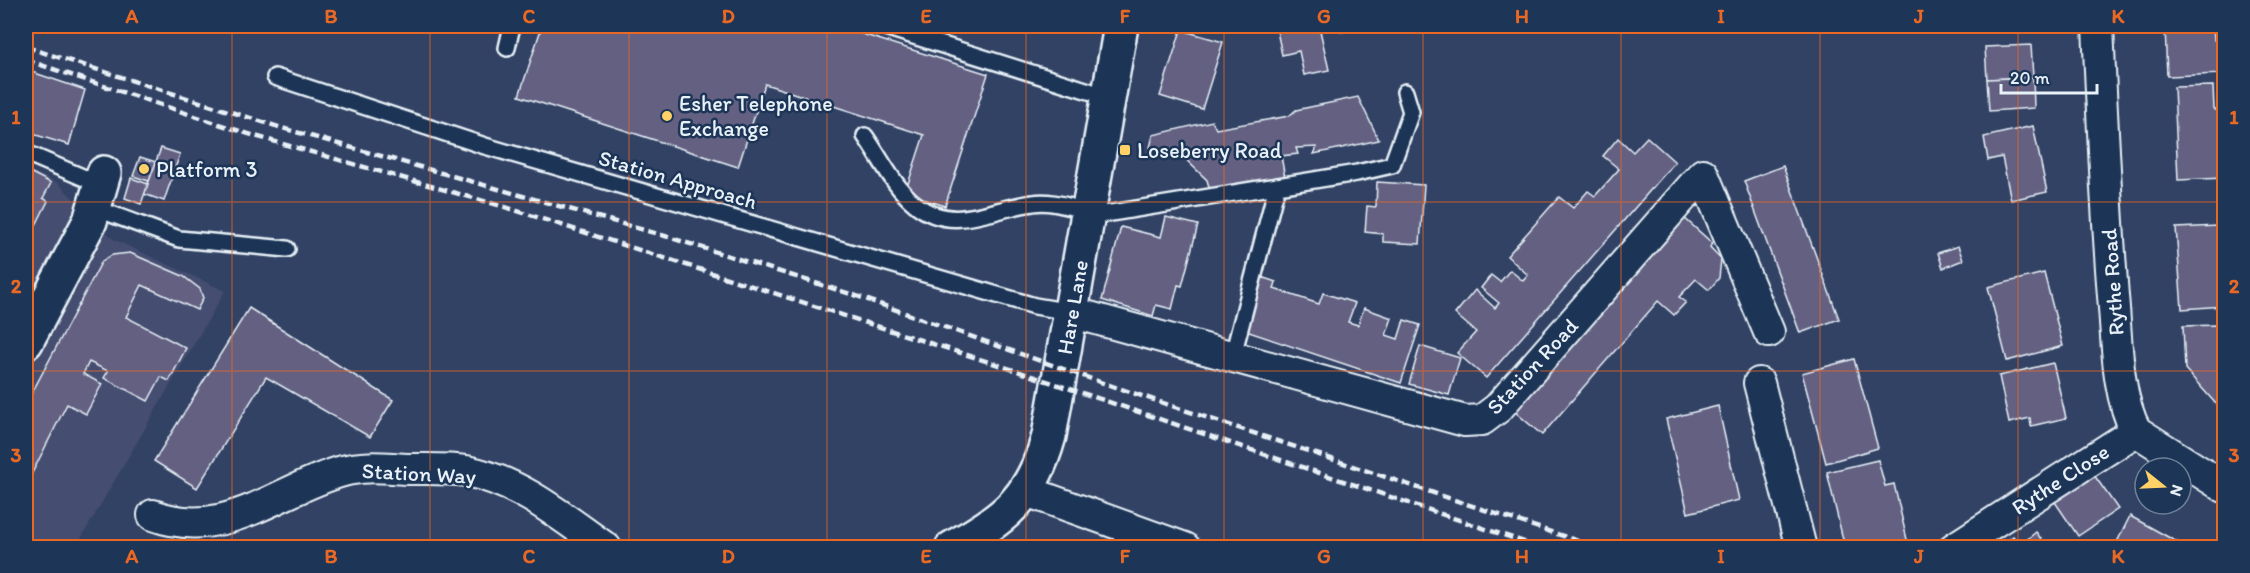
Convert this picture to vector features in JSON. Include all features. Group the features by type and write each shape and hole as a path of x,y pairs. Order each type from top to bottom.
{"street":[{"name":"Hare Lane","path":"952,548 1001,518 1026,491 1043,459 1049,436 1121,26"},
{"name":"Rythe Road","path":"2098,26 2106,198 2118,352 2128,417 2136,431"},
{"name":"Station Road","path":"1071,312 1465,421 1482,420 1498,408 1703,174 1769,332"},
{"path":"26,342 100,189"},
{"path":"1759,383 1801,548"},
{"path":"2136,431 2224,487"},
{"name":"Rythe Close","path":"1954,548 2136,431"},
{"name":"Station Way","path":"153,515 175,523 200,524 251,510 329,475 361,467 464,471 497,479 532,498 606,548"},
{"path":"1026,491 1185,548"}],"lane":[{"path":"507,48 512,26"},
{"path":"882,26 1108,97"},
{"name":"Station Approach","path":"275,77 485,146 1035,306 1071,312"},
{"path":"866,136 906,195 922,209 935,214 962,220 1012,207 1046,202 1087,214 1277,186 1392,165 1411,112 1406,92"},
{"path":"26,153 100,189 179,239 287,249"},
{"path":"1233,355 1277,186"}],"shaded area":[{"path":"26,169 58,183 113,239 225,291 76,547 26,548"}],"building":[{"name":"Esher Telephone Exchange","path":"542,26 837,26 988,74 945,206 905,193 924,135 765,84 738,167 519,96"},
{"path":"1276,26 1319,26 1329,70 1304,75 1299,51 1282,55"},
{"path":"1340,26 1377,26 1341,32"},
{"path":"2165,26 2213,26 2214,40 2222,39 2224,74 2167,76"},
{"path":"1181,30 1223,42 1202,109 1160,96"},
{"path":"2031,45 2033,77 1987,79 1985,47"},
{"path":"26,70 85,90 69,145 26,132"},
{"path":"2033,77 2034,108 1989,111 1987,79"},
{"path":"2213,86 2214,110 2224,110 2224,178 2178,180 2174,87"},
{"path":"1358,97 1379,140 1314,154 1317,147 1296,148 1298,154 1281,156 1285,178 1210,191 1207,180 1181,155 1149,152 1153,135 1212,121 1216,129 1289,116 1296,110"},
{"path":"2033,126 2047,192 2011,200 2002,157 1988,160 1984,137"},
{"path":"1647,137 1675,162 1486,378 1457,353 1476,332 1455,314 1475,290 1495,308 1499,303 1481,288 1491,275 1500,282 1510,270 1523,281 1528,275 1507,256 1559,197 1573,208 1588,191 1595,196 1619,169 1603,156 1618,138 1633,152"},
{"path":"161,148 180,154 164,201 144,194"},
{"name":"Platform 3","path":"140,157 156,162 149,181 133,176"},
{"path":"1783,166 1839,319 1800,333 1744,181"},
{"path":"26,170 51,183 43,198 48,201 26,245"},
{"path":"131,178 148,184 141,204 125,198"},
{"path":"1377,182 1424,185 1420,244 1383,242 1383,234 1365,232 1367,206 1376,207"},
{"path":"1682,216 1712,243 1710,247 1721,259 1719,278 1709,290 1696,279 1679,297 1686,302 1674,315 1658,301 1542,435 1514,411"},
{"path":"1166,217 1198,225 1182,286 1178,285 1172,309 1156,305 1153,316 1102,300 1121,227 1161,237"},
{"path":"2218,226 2224,306 2182,309 2176,228"},
{"path":"1958,246 1963,260 1943,268 1938,253"},
{"path":"130,253 183,276 200,289 203,298 197,310 142,285 126,317 186,348 169,381 161,377 148,401 104,378 108,371 89,362 83,374 102,384 86,414 67,404 26,485 26,404 102,261 112,255"},
{"path":"2044,273 2063,346 2007,361 1988,287"},
{"path":"1261,277 1276,282 1274,289 1319,304 1323,293 1355,303 1348,322 1358,325 1364,308 1392,318 1386,335 1398,339 1404,320 1420,325 1401,383 1243,330"},
{"path":"249,308 393,400 370,437 266,377 197,488 154,461"},
{"path":"2218,325 2219,339 2224,346 2224,413 2185,369 2183,326"},
{"path":"1420,346 1460,358 1449,395 1409,384"},
{"path":"1854,359 1878,448 1826,463 1802,373"},
{"path":"2053,363 2066,418 2031,426 2030,418 2009,423 1999,376"},
{"path":"1718,406 1739,500 1688,513 1666,419"},
{"path":"1878,460 1885,486 1894,484 1909,548 1845,548 1827,472"},
{"path":"2094,475 2118,509 2078,536 2055,502"},
{"path":"2130,516 2188,548 2109,548 2111,544 2115,546"},
{"path":"2036,532 2048,548 2028,548 2024,542"},
{"path":"2013,536 2022,548 1998,548"}],"railway":[{"path":"26,47 282,128 665,236 854,295 1103,383 1599,548"},
{"path":"26,60 255,136 505,207 1014,370 1542,548"}],"place":[{"name":"Esher Telephone Exchange","path":"667,116"},
{"name":"Loseberry Road","path":"1125,150"},
{"name":"Platform 3","path":"144,169"}]}
